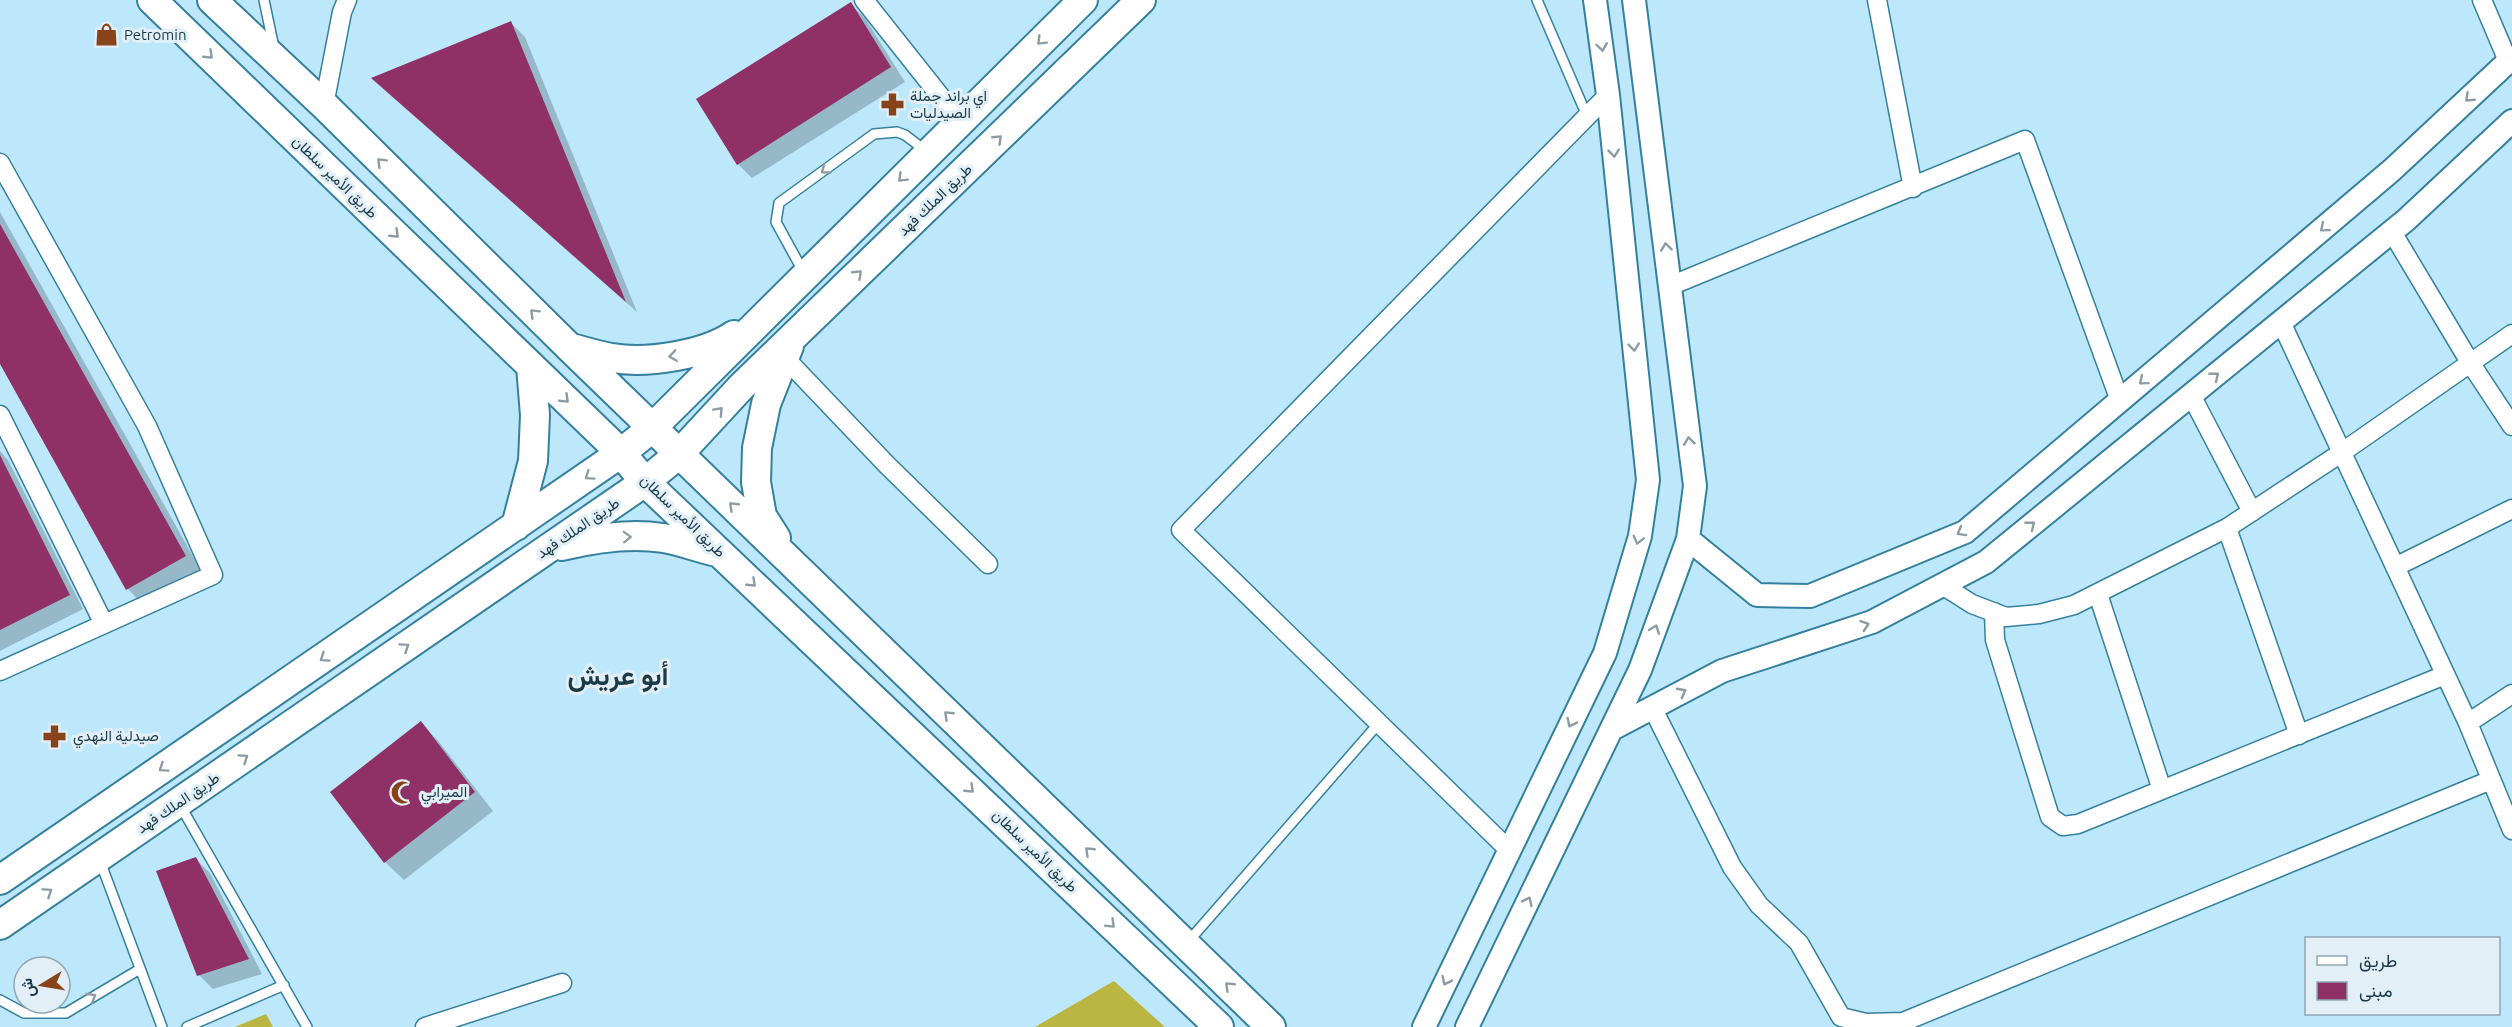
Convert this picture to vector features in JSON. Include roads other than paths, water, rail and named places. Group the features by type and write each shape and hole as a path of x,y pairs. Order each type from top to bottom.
{"highway":[{"name":"طريق الأمير سلطان","path":"152,0 621,453 645,482 1219,1027"},
{"path":"213,0 324,105 652,428 1271,1027"},
{"path":"0,880 516,526 621,453 652,428 1083,0"},
{"name":"طريق الملك فهد","path":"0,925 645,482 679,454 741,387 788,348 1141,0"},
{"path":"569,347 613,359 677,357 720,344 764,316"},
{"path":"788,348 766,404 757,448 756,482 762,516 791,563"},
{"path":"516,526 532,461 535,415 531,366"},
{"path":"548,549 599,538 631,536 663,538 721,554"}],"street":[{"path":"324,105 342,12 347,0"},
{"path":"864,0 960,121"},
{"path":"1424,1027 1605,653 1640,536 1648,480 1608,95 1595,0"},
{"path":"1467,1027 1640,670 1688,539 1695,486 1634,0"},
{"path":"1877,0 1913,188"},
{"path":"1688,539 1756,595 1810,596 1965,532 2392,170 2510,59 2482,0"},
{"path":"1509,850 1181,530 1608,95 1646,89"},
{"path":"1612,729 1722,671 1872,622 1986,562 2392,232 2512,121"},
{"path":"1670,286 2025,140 2120,401"},
{"path":"0,163 147,426 213,575 0,671"},
{"path":"2392,232 2471,364 2512,426"},
{"path":"2281,322 2468,723 2512,830"},
{"path":"1942,585 1972,603 2006,617 2039,614 2074,605 2227,528 2341,453 2512,334"},
{"path":"788,348 887,465 988,564"},
{"path":"2191,395 2252,512"},
{"path":"1,421 104,624"},
{"path":"2395,567 2512,509"},
{"path":"2227,528 2299,735"},
{"path":"2098,594 2162,790"},
{"path":"1994,612 1995,640 2050,817 2062,826 2078,824 2445,675"},
{"path":"2468,723 2512,694"},
{"path":"1652,707 1732,867 1759,905 1799,944 1841,1017 1866,1023 1903,1022 2491,780"},
{"path":"1468,936 1503,953"},
{"path":"425,1027 562,982"}],"lane":[{"path":"264,0 278,62"},
{"path":"1537,0 1587,116"},
{"path":"805,274 777,222 779,203 874,134 897,132 905,135 928,152"},
{"path":"1186,945 1379,723"},
{"path":"178,802 307,1027"},
{"path":"98,857 162,1027"},
{"path":"0,1000 24,1013 66,1013 140,969"},
{"path":"187,1027 284,985"}],"place":[{"name":"Petromin","path":"106,35"},
{"name":"اي براند جملة الصيدليات","path":"892,105"},
{"name":"صيدلية النهدي","path":"55,736"},
{"name":"الميرابي","path":"403,792"}],"district":[{"name":"أبو عريش","path":"618,676"}]}
